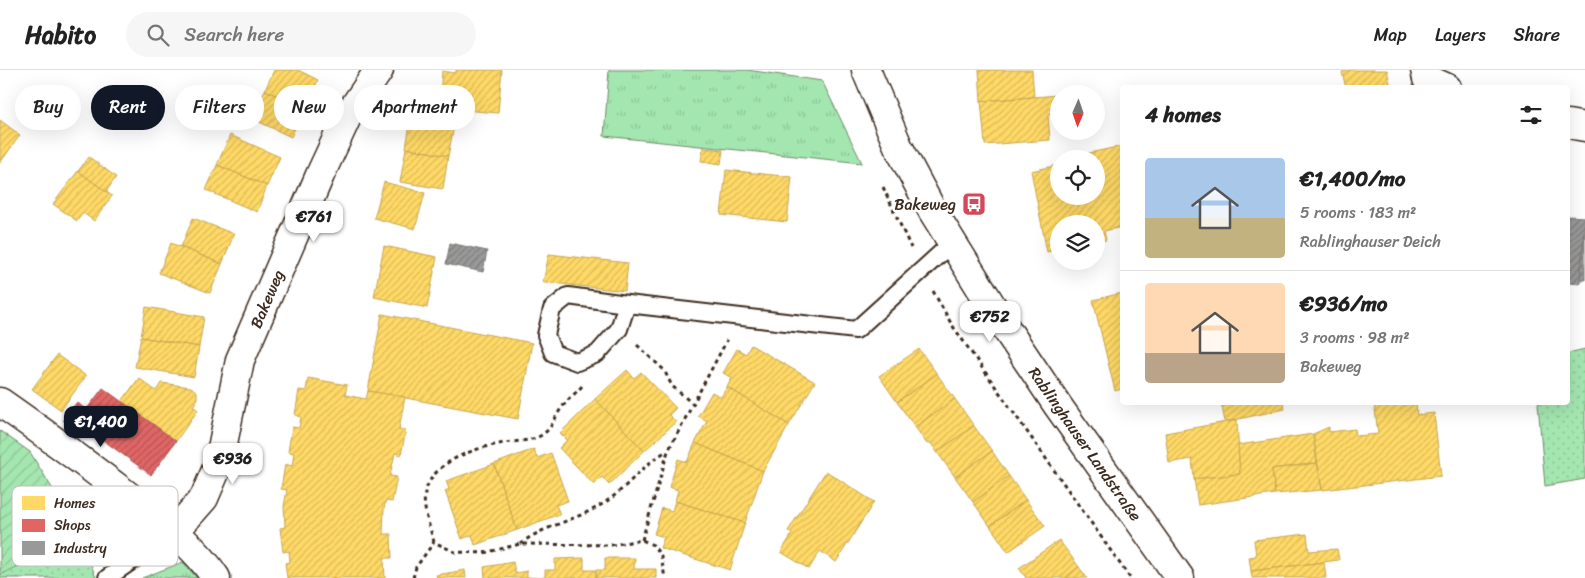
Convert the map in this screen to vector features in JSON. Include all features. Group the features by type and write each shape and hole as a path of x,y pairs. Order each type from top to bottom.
{"street":[{"name":"Bakeweg","path":"178,527 204,498 219,462 240,360 320,175 348,117 379,70"},
{"name":"Rablinghauser Landstraße","path":"866,70 898,146 932,210 1003,324 1058,406 1180,578"},
{"path":"1425,70 1427,79 1440,85"},
{"path":"1570,124 1585,127"},
{"path":"0,402 53,439 114,486"},
{"path":"178,536 206,562 216,578"}],"lane":[{"path":"626,304 619,329 597,354 577,362 553,353 546,335 552,309 568,296 856,330 921,269 953,242"},
{"path":"107,578 124,566"}],"path":[{"path":"883,187 921,269 952,325 1130,578"},
{"path":"642,540 668,451 739,317"},
{"path":"619,329 664,370 672,386 693,404"},
{"path":"589,357 585,383 562,407 551,428 539,436 496,444 459,457 442,467 432,478 425,494 427,517 434,542 455,552 484,553 520,544 611,545 642,540 652,545 661,556 665,578"},
{"path":"520,544 533,534 576,517 608,501 654,458 668,451"},
{"path":"413,578 416,567 434,542"}],"green space":[{"path":"609,70 747,70 822,81 862,163 604,136"},
{"path":"1585,349 1585,479 1545,486 1538,405 1570,405 1570,353"},
{"path":"0,431 30,452 51,486 12,486 12,566 18,566 0,575"},
{"path":"183,562 197,578 142,578 173,566 178,566 178,564"},
{"path":"18,566 92,566 96,578 0,578 0,575"}],"building: Homes":[{"path":"274,70 298,70 318,80 316,85 274,85 274,94 265,90"},
{"path":"456,70 502,70 498,113 475,111 475,85 441,85 442,71 456,73"},
{"path":"979,70 1032,70 1034,97 981,101"},
{"path":"1351,70 1387,70 1390,85 1345,85 1342,72"},
{"path":"265,90 274,94 274,129 264,124"},
{"path":"1050,96 1050,114 1048,114 1050,140 985,145 981,101"},
{"path":"0,120 20,135 0,163"},
{"path":"276,130 294,130 291,137"},
{"path":"409,130 453,130 448,156 406,148"},
{"path":"230,135 280,157 267,186 217,165"},
{"path":"1120,146 1120,227 1105,231 1105,215 1050,215 1050,251 1047,252 1031,171 1050,167 1050,205 1105,205 1105,150 1103,150"},
{"path":"406,148 448,156 443,189 400,182"},
{"path":"703,148 723,150 721,164 701,161"},
{"path":"89,157 116,177 106,192 78,171"},
{"path":"217,165 267,186 257,212 206,190"},
{"path":"726,170 792,177 787,222 721,215"},
{"path":"78,171 112,196 94,221 83,213 77,221 53,204"},
{"path":"384,182 425,193 415,229 374,218"},
{"path":"193,218 234,234 222,264 181,247"},
{"path":"171,243 222,264 210,293 159,273"},
{"path":"384,246 437,257 427,308 374,297"},
{"path":"549,254 628,263 625,291 543,282"},
{"path":"1120,293 1120,390 1115,391 1093,300"},
{"path":"146,307 204,317 199,347 141,337"},
{"path":"382,314 532,343 518,419 368,391"},
{"path":"141,337 199,347 194,377 135,367"},
{"path":"751,345 815,382 789,425 727,387 732,378 723,373 737,349 746,354"},
{"path":"919,349 937,374 897,402 879,376"},
{"path":"57,355 86,376 61,410 32,389"},
{"path":"627,370 634,378 641,372 676,408 669,415 676,422 644,451 595,399"},
{"path":"937,374 955,399 915,427 897,402"},
{"path":"139,378 156,391 161,383 191,387 197,392 197,400 193,406 198,410 176,441 122,401"},
{"path":"308,378 347,385 345,395 366,399 368,391 405,397 399,429 406,430 401,455 395,453 390,476 397,477 392,502 386,501 384,508 383,534 391,534 392,558 384,558 385,578 287,578 285,563 290,562 289,551 283,552 280,528 285,527 284,506 287,490 281,489 285,464 292,466 294,453 288,452 292,427 299,428 301,417 295,415 299,390 306,391"},
{"path":"727,387 789,425 763,471 695,443 707,421 698,416 712,392 721,397"},
{"path":"595,399 644,451 609,485 602,477 594,485 559,448 567,440 560,433"},
{"path":"955,399 974,426 937,452 930,442 927,444 915,427"},
{"path":"1222,405 1284,405 1285,409 1225,422"},
{"path":"1374,405 1416,405 1417,415 1434,413 1441,476 1322,490 1313,434 1329,427 1329,432 1355,429 1356,436 1378,434"},
{"path":"1237,420 1240,474 1194,479 1192,459 1169,463 1165,433"},
{"path":"974,426 992,451 955,477 937,452"},
{"path":"1313,434 1317,463 1272,469 1275,494 1198,505 1194,479 1240,474 1238,445"},
{"path":"695,443 763,471 745,523 675,501 678,490 669,487 678,459 687,462"},
{"path":"534,449 537,458 551,453 568,501 556,505 560,514 517,530 494,464"},
{"path":"992,451 1009,476 973,502 955,477"},
{"path":"1317,463 1322,490 1275,494 1272,469"},
{"path":"494,464 517,530 475,545 472,535 462,539 445,491 449,489 446,481"},
{"path":"826,471 874,502 836,562 820,551 809,569 781,552 792,534 788,531"},
{"path":"1009,476 1026,500 990,526 973,502"},
{"path":"1026,500 1045,526 1008,552 990,526"},
{"path":"675,501 745,523 730,570 660,548 664,537 654,534 662,508 672,511"},
{"path":"1307,534 1309,551 1337,549 1339,560 1251,571 1249,557 1256,556 1254,540"},
{"path":"1059,540 1079,567 1065,578 1026,578 1019,568"},
{"path":"584,558 584,570 596,570 596,578 539,578 545,577 545,570 555,570 555,559"},
{"path":"605,558 635,558 634,569 656,569 656,578 596,578 596,570 605,570"},
{"path":"513,562 515,573 527,571 527,577 539,578 485,578 484,567"},
{"path":"1324,562 1326,578 1252,578 1251,571"},
{"path":"1079,567 1087,578 1065,578"},
{"path":"465,570 466,578 437,578 436,575"}],"building: Shops":[{"path":"103,388 176,441 151,475 85,427 81,433 63,420 77,402 86,410"}],"building: Industry":[{"path":"1570,216 1585,217 1580,284 1570,283"},
{"path":"1585,229 1585,280 1580,279"},
{"path":"450,243 487,251 483,272 446,264"}],"place":[{"name":"Bakeweg","path":"974,204"}]}
